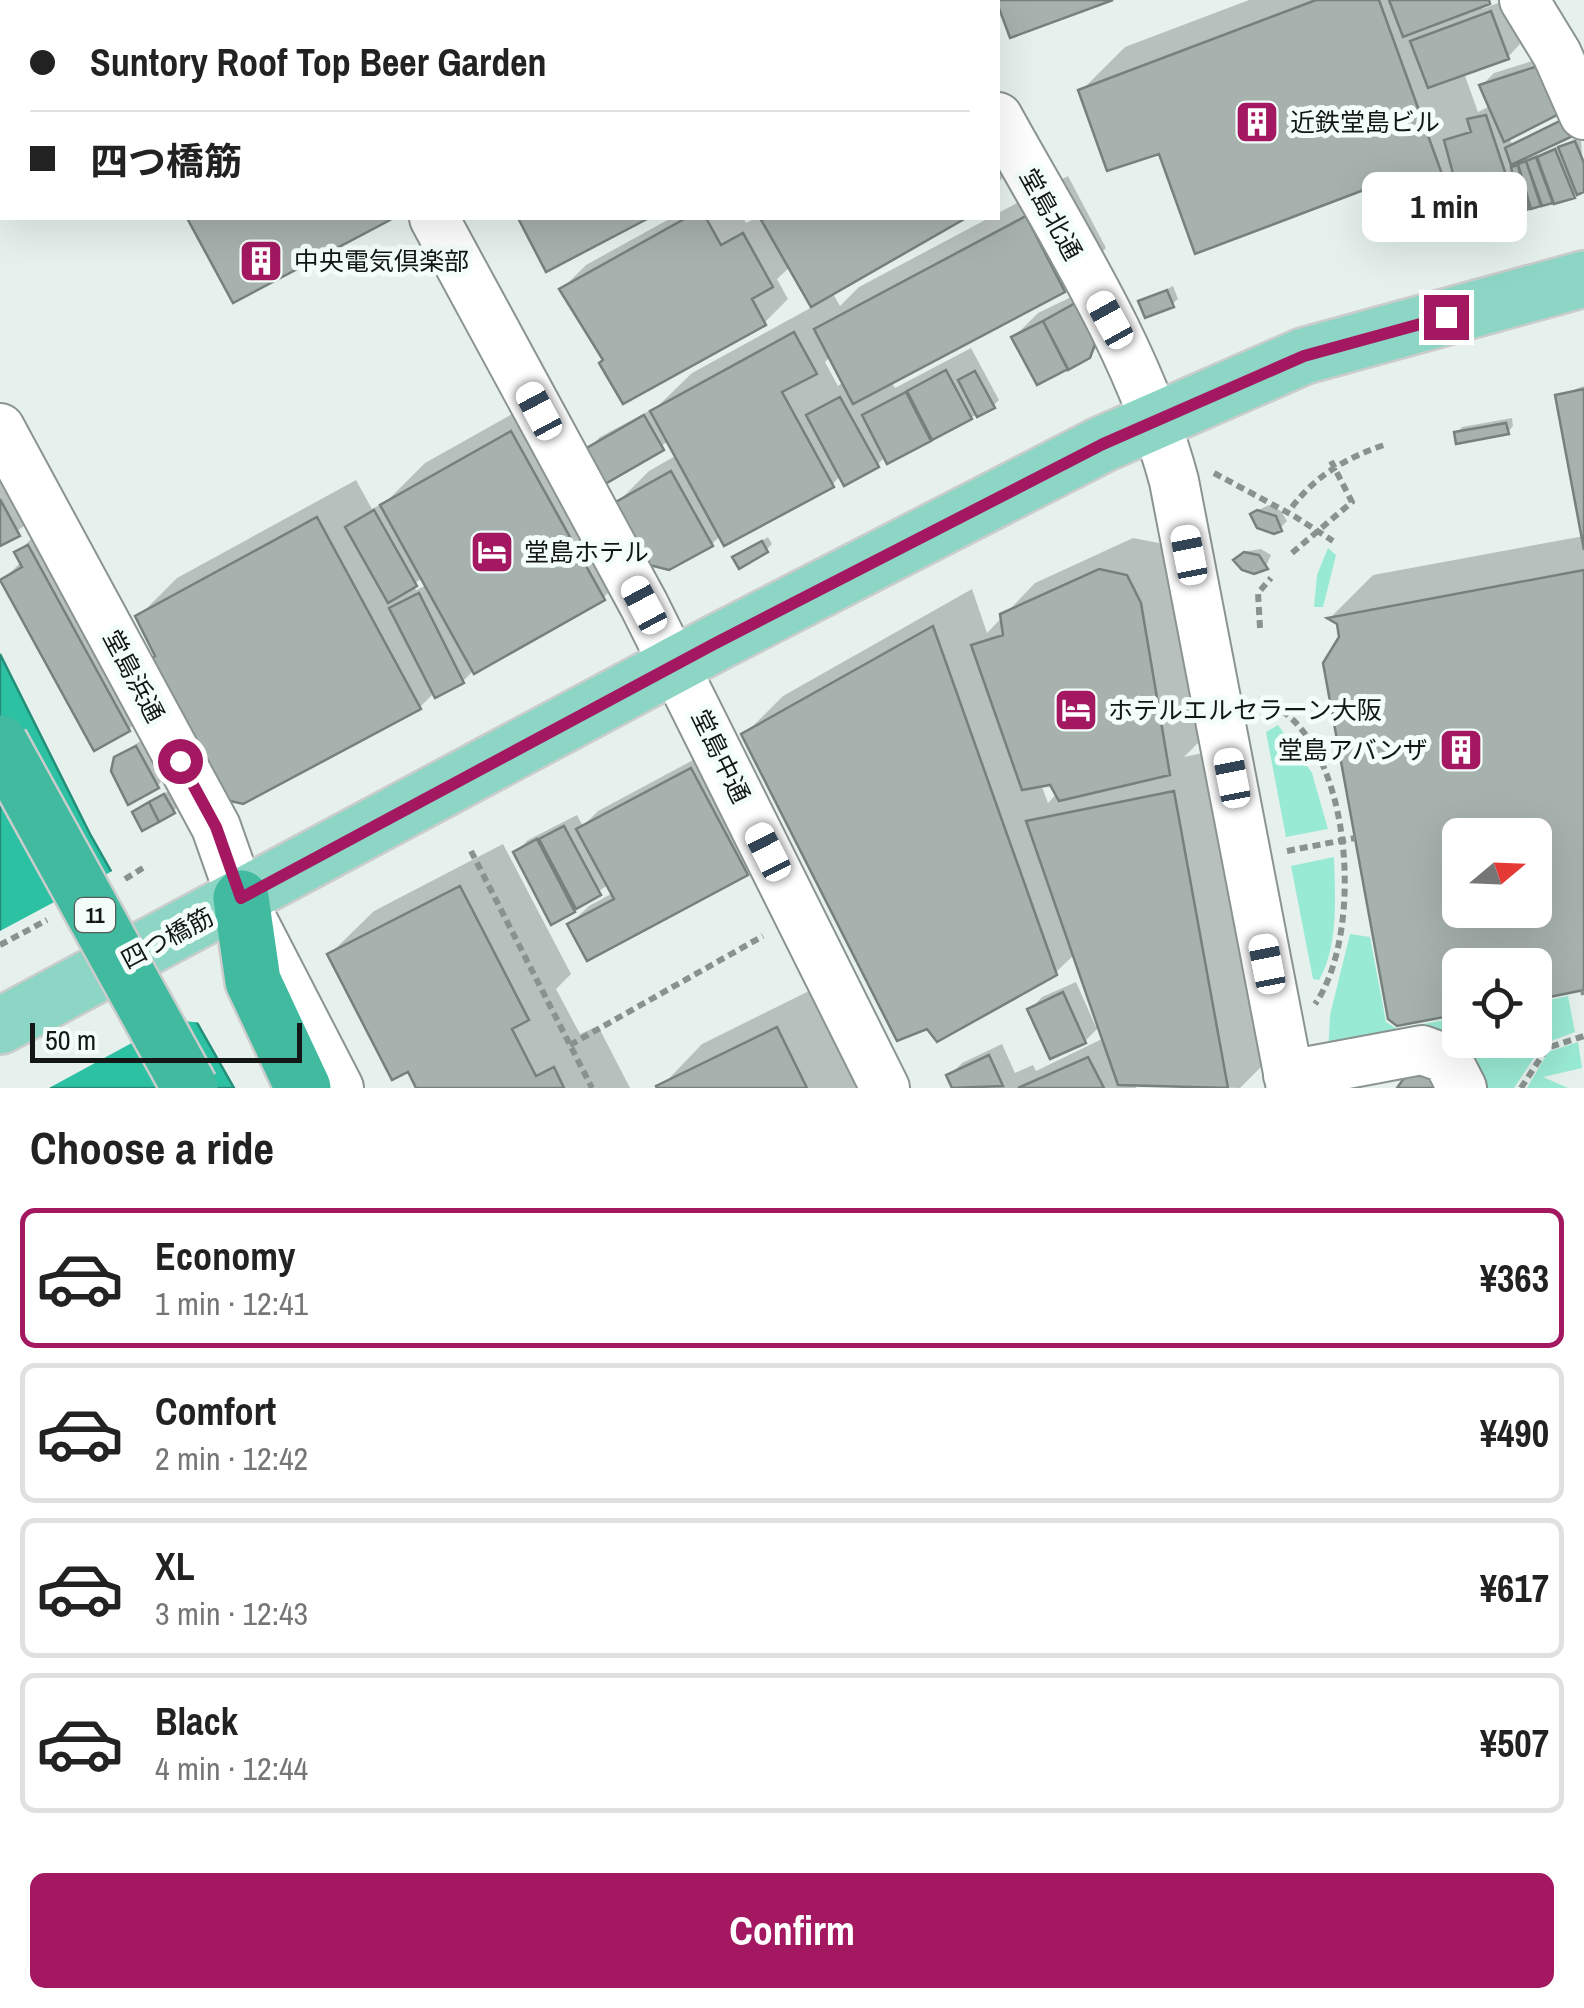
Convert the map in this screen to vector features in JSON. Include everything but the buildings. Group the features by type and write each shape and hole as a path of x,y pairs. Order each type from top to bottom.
{"highway":[{"name":"11","path":"0,743 190,1088"},
{"path":"241,898 253,980 303,1088"}],"main road":[{"name":"四つ橋筋","path":"0,1026 674,665 1158,419 1304,356 1584,278"}],"street":[{"path":"1524,0 1557,54 1584,115"},
{"name":"堂島北通","path":"1000,121 1128,354 1158,419 1174,481 1290,1082"},
{"name":"堂島中通","path":"435,220 674,665 884,1088"},
{"name":"堂島浜通","path":"0,428 216,827 241,898 340,1088"},
{"path":"1290,1082 1422,1050 1447,1058 1462,1088"}],"path":[{"path":"1293,511 1305,489 1333,464 1387,444"},
{"path":"1292,553 1352,502 1333,464"},
{"path":"1198,469 1293,511 1333,541"},
{"path":"1260,628 1258,592 1272,578"},
{"path":"1245,695 1277,705 1305,738 1335,804 1348,879 1338,959 1328,986 1309,1013"},
{"path":"1276,854 1355,838"},
{"path":"471,851 592,1088"},
{"path":"570,1045 799,916"},
{"path":"1521,1088 1547,1048 1584,1036"}],"shaded area":[{"path":"1328,548 1336,555 1323,607 1314,607 1317,575"},
{"path":"0,654 90,834 234,1088 0,1088"},
{"path":"1278,725 1312,773 1328,829 1286,837 1266,732"},
{"path":"1334,857 1333,936 1319,980 1313,979 1291,866"},
{"path":"1350,934 1370,937 1386,1022 1397,1029 1442,1020 1442,1058 1534,1058 1514,1088 1474,1088 1328,1055 1330,1015"},
{"path":"1568,996 1575,1032 1552,1041 1552,999"},
{"path":"1578,1042 1582,1068 1543,1077 1568,1088 1527,1088 1544,1058 1552,1058 1552,1051"}],"pier":[{"path":"116,869 203,1023 174,1020 49,1088 0,1088 0,931"}],"place":[{"name":"近鉄堂島ビル","path":"1257,122"},
{"name":"中央電気倶楽部","path":"261,261"},
{"name":"堂島ホテル","path":"492,552"},
{"name":"ホテルエルセラーン大阪","path":"1076,710"},
{"name":"堂島アバンザ","path":"1461,750"}],"route":[{"path":"180,761 216,827 241,898 714,644 1103,444 1304,356 1446,317"}]}
